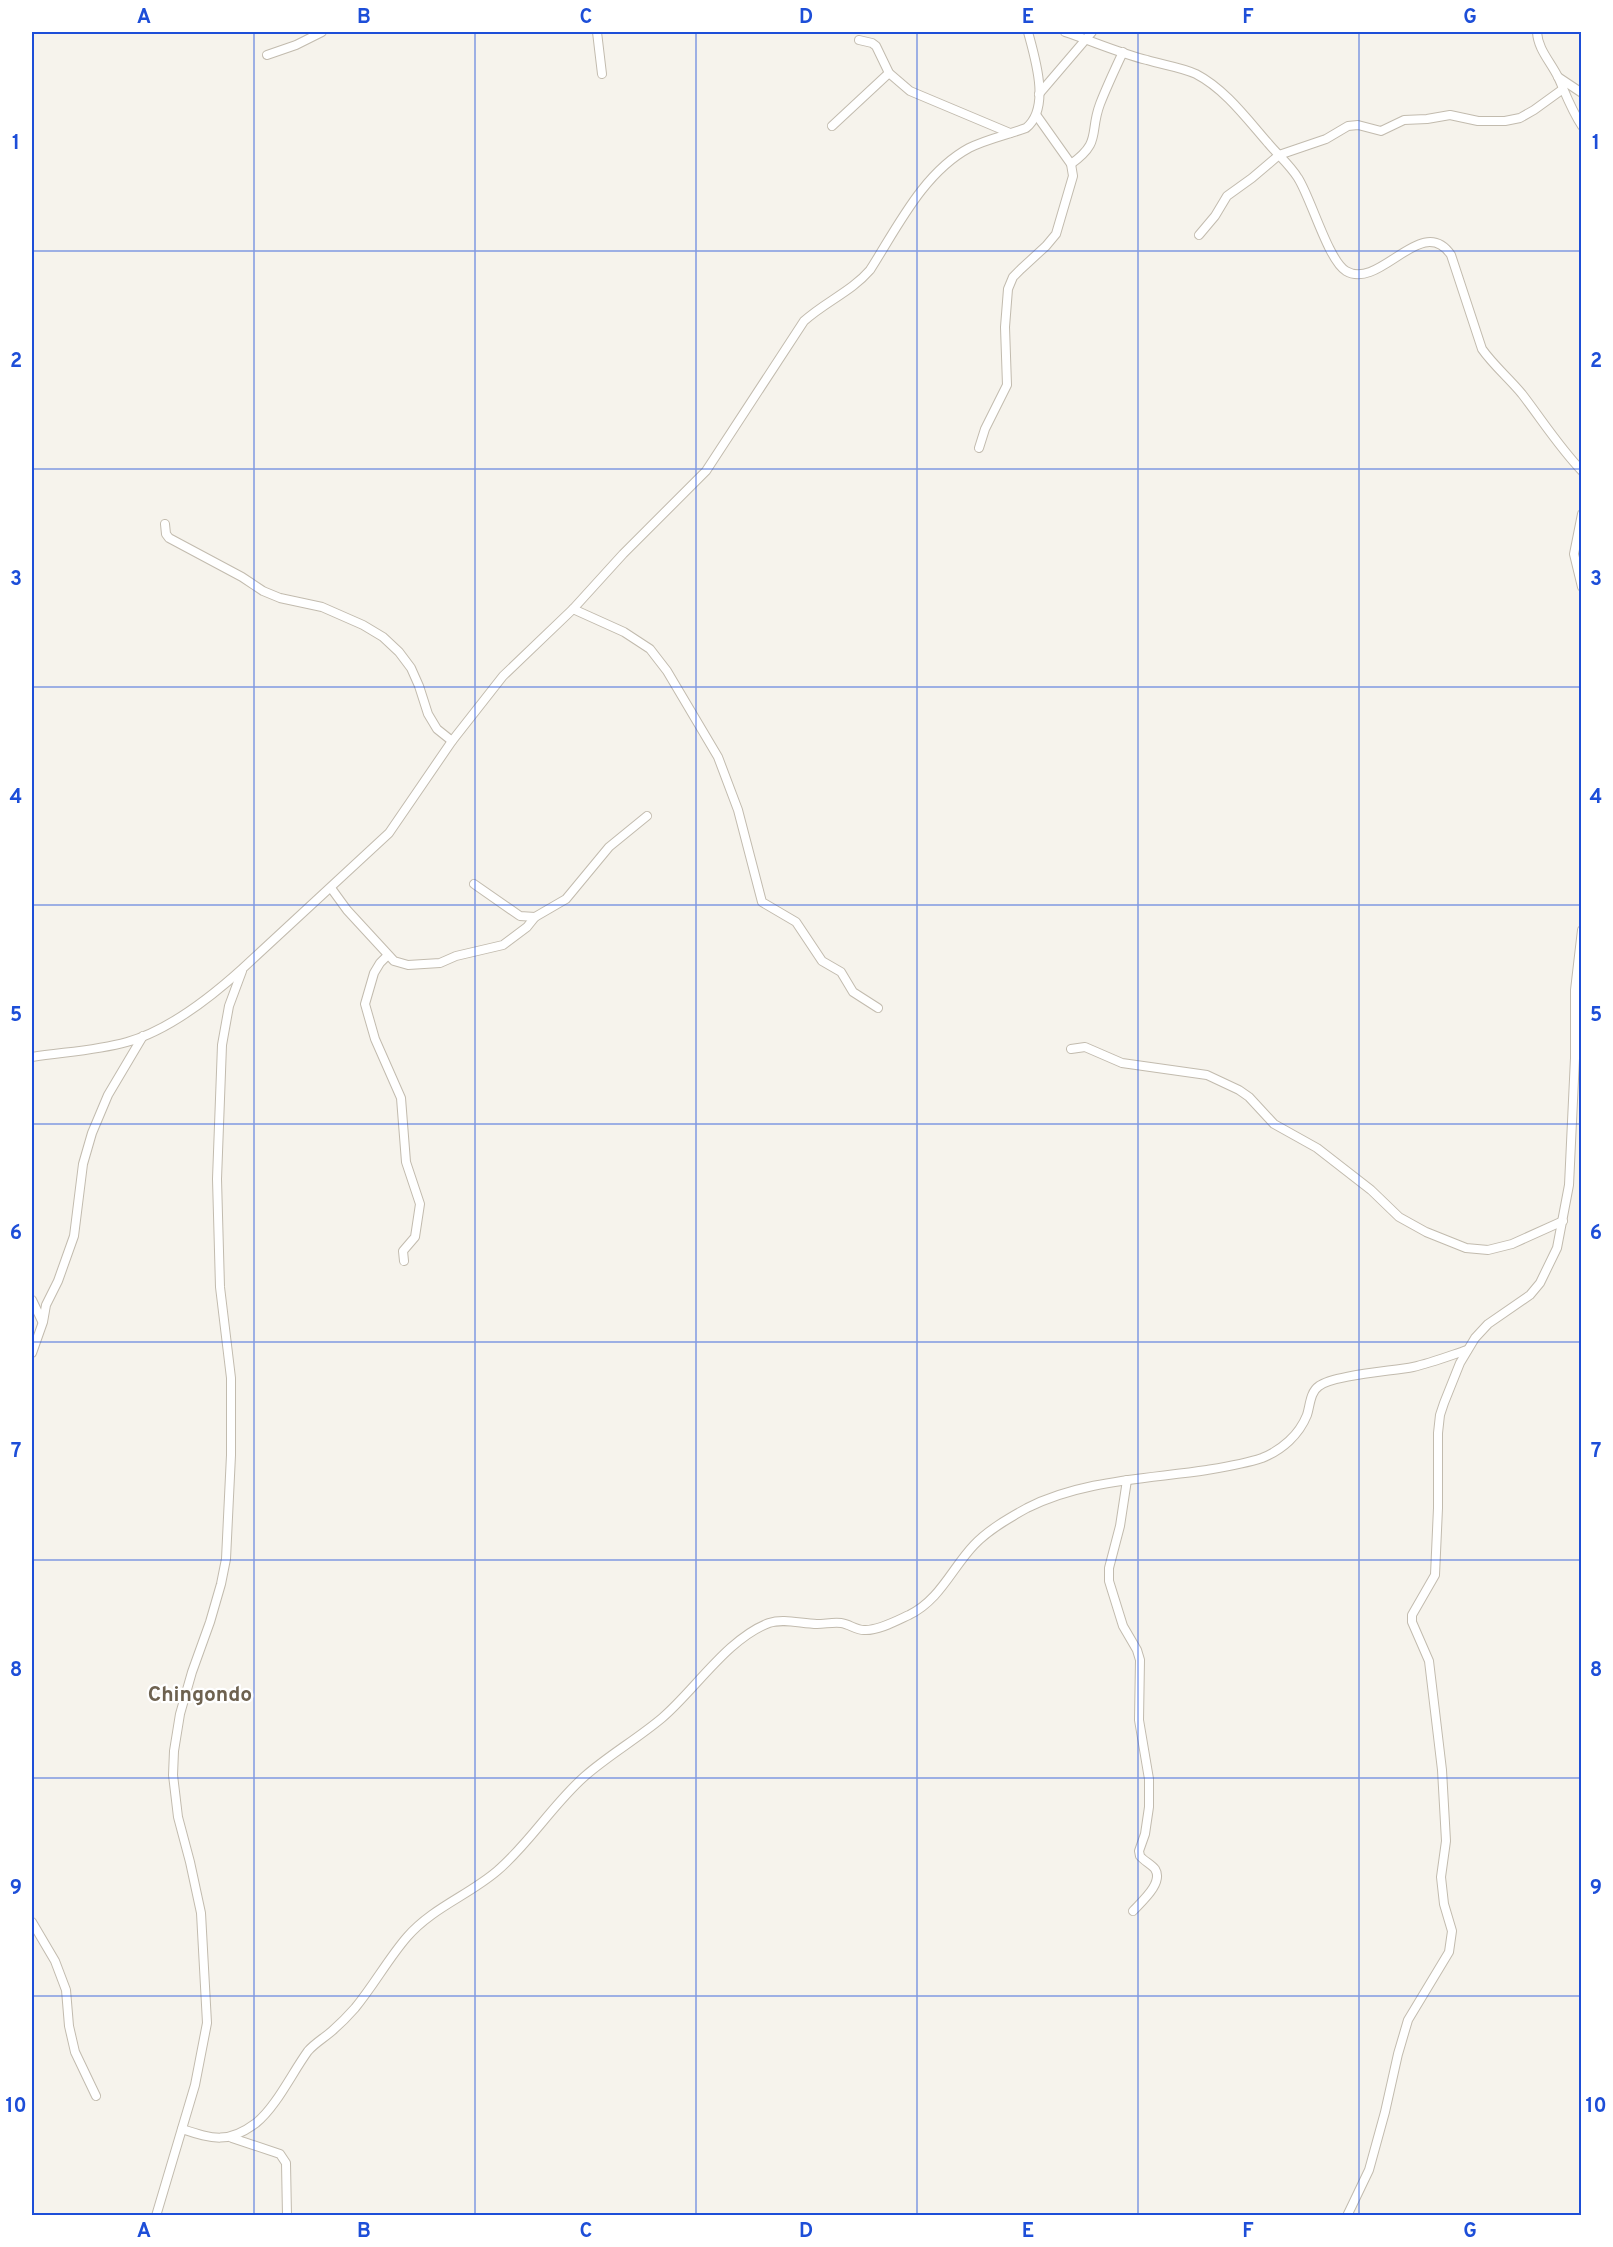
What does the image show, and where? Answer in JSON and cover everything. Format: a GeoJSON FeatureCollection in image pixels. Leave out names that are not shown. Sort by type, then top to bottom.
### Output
{"type":"FeatureCollection","features":[{"type":"Feature","properties":{"kind":"street"},"geometry":{"type":"LineString","coordinates":[[267,55],[296,45],[322,32]]}},
{"type":"Feature","properties":{"kind":"street"},"geometry":{"type":"LineString","coordinates":[[597,32],[602,74]]}},
{"type":"Feature","properties":{"kind":"street"},"geometry":{"type":"LineString","coordinates":[[32,1057],[128,1042],[189,1012],[220,989],[388,833],[452,741],[502,676],[573,609],[623,554],[706,471],[804,321],[860,281],[870,270],[926,186],[957,156],[970,147],[1026,128],[1037,116],[1039,94],[1028,32]]}},
{"type":"Feature","properties":{"kind":"street"},"geometry":{"type":"LineString","coordinates":[[1065,32],[1089,35],[1123,52],[1186,70],[1207,81],[1244,114],[1297,176],[1328,244],[1344,270],[1352,273],[1372,270],[1414,246],[1426,242],[1438,242],[1446,247],[1451,255],[1482,349],[1490,361],[1516,387],[1581,471]]}},
{"type":"Feature","properties":{"kind":"street"},"geometry":{"type":"LineString","coordinates":[[1537,32],[1542,51],[1558,76],[1581,126]]}},
{"type":"Feature","properties":{"kind":"street"},"geometry":{"type":"LineString","coordinates":[[1039,94],[1089,35]]}},
{"type":"Feature","properties":{"kind":"street"},"geometry":{"type":"LineString","coordinates":[[860,40],[876,46],[889,74],[910,91],[1010,133]]}},
{"type":"Feature","properties":{"kind":"street"},"geometry":{"type":"LineString","coordinates":[[1071,164],[1084,155],[1093,141],[1097,114],[1123,52]]}},
{"type":"Feature","properties":{"kind":"street"},"geometry":{"type":"LineString","coordinates":[[832,126],[889,74]]}},
{"type":"Feature","properties":{"kind":"street"},"geometry":{"type":"LineString","coordinates":[[1558,76],[1581,93]]}},
{"type":"Feature","properties":{"kind":"street"},"geometry":{"type":"LineString","coordinates":[[1199,235],[1215,216],[1227,196],[1279,155],[1326,139],[1352,125],[1381,131],[1404,120],[1427,119],[1450,114],[1478,121],[1505,121],[1520,118],[1563,89]]}},
{"type":"Feature","properties":{"kind":"street"},"geometry":{"type":"LineString","coordinates":[[979,448],[985,429],[1007,385],[1005,327],[1008,289],[1013,277],[1056,234],[1073,176],[1071,164],[1037,116]]}},
{"type":"Feature","properties":{"kind":"street"},"geometry":{"type":"LineString","coordinates":[[1581,514],[1574,554],[1581,587]]}},
{"type":"Feature","properties":{"kind":"street"},"geometry":{"type":"LineString","coordinates":[[165,524],[166,534],[170,538],[264,591],[280,598],[322,607],[363,625],[383,637],[399,652],[411,668],[428,714],[437,729],[452,741]]}},
{"type":"Feature","properties":{"kind":"street"},"geometry":{"type":"LineString","coordinates":[[573,609],[624,632],[650,649],[662,664],[718,758],[738,810],[762,902],[796,922],[822,961],[841,972],[853,992],[878,1008]]}},
{"type":"Feature","properties":{"kind":"street"},"geometry":{"type":"LineString","coordinates":[[331,888],[387,956],[394,961],[408,965],[440,963],[456,956],[503,945],[527,927],[535,917],[567,900],[609,847],[647,816]]}},
{"type":"Feature","properties":{"kind":"street"},"geometry":{"type":"LineString","coordinates":[[474,884],[520,916],[535,917]]}},
{"type":"Feature","properties":{"kind":"street"},"geometry":{"type":"LineString","coordinates":[[1347,2216],[1369,2170],[1386,2112],[1398,2054],[1408,2020],[1449,1952],[1452,1943],[1452,1931],[1444,1904],[1442,1877],[1446,1841],[1442,1770],[1429,1661],[1412,1622],[1412,1615],[1435,1575],[1440,1415],[1467,1350],[1488,1324],[1521,1303],[1540,1283],[1557,1248],[1568,1194],[1572,1141],[1575,990],[1581,930]]}},
{"type":"Feature","properties":{"kind":"street"},"geometry":{"type":"LineString","coordinates":[[387,956],[374,973],[365,1004],[375,1038],[401,1098],[406,1162],[420,1204],[415,1237],[403,1251],[404,1261]]}},
{"type":"Feature","properties":{"kind":"street"},"geometry":{"type":"LineString","coordinates":[[156,2216],[195,2085],[207,2023],[201,1913],[178,1816],[173,1775],[180,1714],[210,1622],[226,1559],[231,1455],[231,1378],[220,1287],[217,1179],[222,1045],[230,1006],[242,969]]}},
{"type":"Feature","properties":{"kind":"street"},"geometry":{"type":"LineString","coordinates":[[32,1353],[43,1322],[46,1305],[58,1281],[74,1236],[83,1164],[92,1133],[108,1095],[144,1035]]}},
{"type":"Feature","properties":{"kind":"street"},"geometry":{"type":"LineString","coordinates":[[1071,1049],[1085,1047],[1122,1063],[1207,1075],[1239,1090],[1250,1097],[1274,1124],[1317,1148],[1371,1190],[1399,1216],[1426,1232],[1466,1248],[1488,1250],[1512,1244],[1563,1221]]}},
{"type":"Feature","properties":{"kind":"street"},"geometry":{"type":"LineString","coordinates":[[32,1300],[43,1322]]}},
{"type":"Feature","properties":{"kind":"street"},"geometry":{"type":"LineString","coordinates":[[232,2138],[257,2122],[272,2107],[290,2076],[312,2046],[333,2031],[353,2010],[411,1933],[430,1915],[476,1888],[501,1868],[519,1850],[558,1802],[583,1778],[663,1718],[745,1638],[767,1624],[780,1621],[818,1624],[838,1622],[864,1630],[906,1616],[919,1610],[944,1586],[974,1545],[1008,1519],[1052,1497],[1078,1489],[1236,1465],[1265,1457],[1284,1446],[1299,1430],[1307,1415],[1313,1392],[1318,1386],[1344,1378],[1414,1366],[1467,1350]]}},
{"type":"Feature","properties":{"kind":"street"},"geometry":{"type":"LineString","coordinates":[[1127,1480],[1120,1526],[1109,1568],[1109,1581],[1123,1626],[1140,1660],[1139,1720],[1149,1779],[1149,1807],[1145,1834],[1139,1851],[1140,1856],[1155,1868],[1157,1875],[1151,1891],[1133,1911]]}},
{"type":"Feature","properties":{"kind":"street"},"geometry":{"type":"LineString","coordinates":[[32,1922],[55,1961],[66,1990],[69,2026],[75,2052],[96,2096]]}},
{"type":"Feature","properties":{"kind":"street"},"geometry":{"type":"LineString","coordinates":[[182,2129],[209,2138],[232,2138],[280,2154],[286,2163],[287,2216]]}},
{"type":"Feature","properties":{"kind":"district","name":"Chingondo"},"geometry":{"type":"Point","coordinates":[200,1694]}}]}
